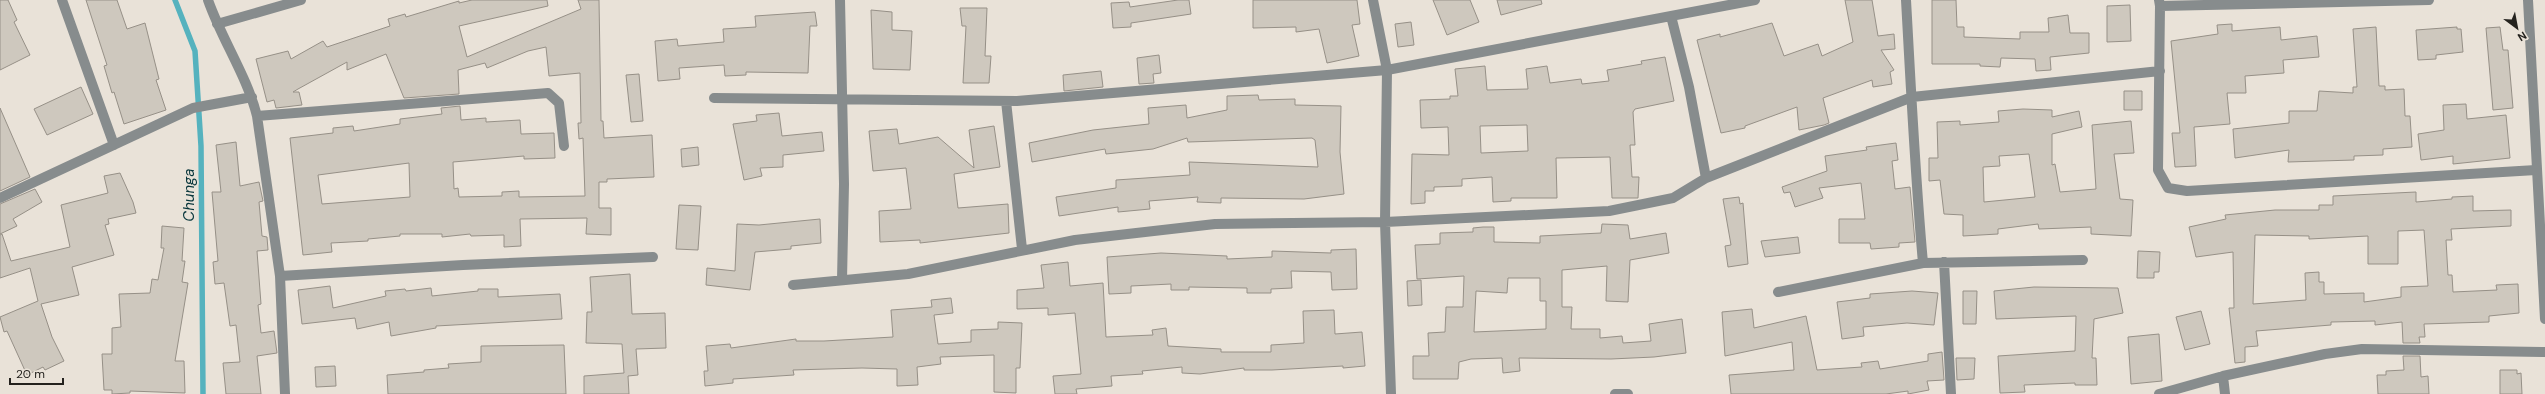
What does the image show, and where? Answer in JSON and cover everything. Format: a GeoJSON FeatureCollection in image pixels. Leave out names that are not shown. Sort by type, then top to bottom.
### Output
{"type":"FeatureCollection","features":[{"type":"Feature","properties":{"kind":"street"},"geometry":{"type":"LineString","coordinates":[[62,0],[114,145]]}},
{"type":"Feature","properties":{"kind":"street"},"geometry":{"type":"LineString","coordinates":[[208,0],[217,24],[252,97],[258,116],[280,276],[285,394]]}},
{"type":"Feature","properties":{"kind":"street"},"geometry":{"type":"LineString","coordinates":[[217,24],[302,0]]}},
{"type":"Feature","properties":{"kind":"street"},"geometry":{"type":"LineString","coordinates":[[840,0],[844,184],[842,280]]}},
{"type":"Feature","properties":{"kind":"street"},"geometry":{"type":"LineString","coordinates":[[1373,0],[1387,70],[1385,222],[1391,394]]}},
{"type":"Feature","properties":{"kind":"street"},"geometry":{"type":"LineString","coordinates":[[714,98],[1006,101],[1387,70],[1755,0]]}},
{"type":"Feature","properties":{"kind":"street"},"geometry":{"type":"LineString","coordinates":[[1906,0],[1912,97],[1912,134],[1922,262]]}},
{"type":"Feature","properties":{"kind":"street"},"geometry":{"type":"LineString","coordinates":[[2430,0],[2159,3],[2160,71],[2158,170],[2168,188],[2187,191],[2536,170]]}},
{"type":"Feature","properties":{"kind":"street"},"geometry":{"type":"LineString","coordinates":[[2528,0],[2545,319]]}},
{"type":"Feature","properties":{"kind":"street"},"geometry":{"type":"LineString","coordinates":[[1671,16],[1689,86],[1706,178]]}},
{"type":"Feature","properties":{"kind":"street"},"geometry":{"type":"LineString","coordinates":[[793,286],[908,274],[1022,249],[1075,240],[1215,224],[1385,222],[1609,211],[1673,198],[1706,178],[1912,97],[2160,71]]}},
{"type":"Feature","properties":{"kind":"street"},"geometry":{"type":"LineString","coordinates":[[258,116],[548,94],[559,103],[564,146]]}},
{"type":"Feature","properties":{"kind":"street"},"geometry":{"type":"LineString","coordinates":[[0,198],[193,108],[252,97]]}},
{"type":"Feature","properties":{"kind":"street"},"geometry":{"type":"LineString","coordinates":[[1006,101],[1022,249]]}},
{"type":"Feature","properties":{"kind":"street"},"geometry":{"type":"LineString","coordinates":[[280,276],[463,265],[653,257]]}},
{"type":"Feature","properties":{"kind":"street"},"geometry":{"type":"LineString","coordinates":[[1778,292],[1922,262],[2083,260]]}},
{"type":"Feature","properties":{"kind":"street"},"geometry":{"type":"LineString","coordinates":[[1944,262],[1951,394]]}},
{"type":"Feature","properties":{"kind":"street"},"geometry":{"type":"LineString","coordinates":[[2160,394],[2223,376],[2325,354],[2362,348],[2545,352]]}},
{"type":"Feature","properties":{"kind":"street"},"geometry":{"type":"LineString","coordinates":[[2223,376],[2225,394]]}},
{"type":"Feature","properties":{"kind":"street"},"geometry":{"type":"LineString","coordinates":[[1615,394],[1628,394]]}},
{"type":"Feature","properties":{"kind":"building"},"geometry":{"type":"Polygon","coordinates":[[[0,0],[8,0],[17,20],[14,22],[30,55],[0,70],[0,0]]]}},
{"type":"Feature","properties":{"kind":"building"},"geometry":{"type":"Polygon","coordinates":[[[86,0],[117,0],[127,29],[145,23],[159,79],[156,80],[166,110],[124,124],[114,92],[112,93],[104,66],[107,65],[86,0]]]}},
{"type":"Feature","properties":{"kind":"building"},"geometry":{"type":"Polygon","coordinates":[[[472,0],[547,0],[548,6],[459,26],[467,57],[581,9],[578,0],[599,0],[601,121],[603,121],[604,138],[652,135],[654,177],[607,179],[607,182],[599,182],[599,208],[611,208],[611,235],[586,234],[587,218],[520,219],[521,246],[504,247],[504,235],[471,236],[470,234],[442,237],[442,234],[400,234],[400,236],[368,239],[368,241],[331,243],[332,252],[303,255],[290,138],[333,133],[333,128],[353,126],[354,131],[400,124],[400,119],[442,114],[441,108],[460,106],[461,120],[486,118],[486,122],[520,120],[521,134],[554,133],[555,158],[524,159],[524,156],[453,162],[454,189],[458,188],[459,197],[502,196],[502,192],[519,191],[519,197],[585,196],[583,138],[579,139],[578,123],[581,123],[580,73],[549,76],[546,47],[528,51],[487,68],[485,63],[458,70],[459,94],[404,98],[386,54],[347,70],[347,62],[293,92],[299,92],[302,105],[276,108],[274,100],[267,102],[256,59],[288,51],[291,59],[323,41],[327,47],[390,26],[388,19],[405,14],[406,17],[459,1],[459,3],[472,0]],[[409,163],[318,175],[322,204],[410,197],[409,163]]]}},
{"type":"Feature","properties":{"kind":"building"},"geometry":{"type":"Polygon","coordinates":[[[1178,0],[1189,0],[1191,14],[1131,23],[1131,27],[1113,28],[1111,3],[1129,2],[1130,7],[1178,0]]]}},
{"type":"Feature","properties":{"kind":"building"},"geometry":{"type":"Polygon","coordinates":[[[1253,0],[1357,0],[1360,24],[1352,25],[1359,56],[1327,63],[1319,29],[1296,32],[1296,27],[1253,28],[1253,0]]]}},
{"type":"Feature","properties":{"kind":"building"},"geometry":{"type":"Polygon","coordinates":[[[1433,0],[1470,0],[1479,22],[1447,35],[1433,0]]]}},
{"type":"Feature","properties":{"kind":"building"},"geometry":{"type":"Polygon","coordinates":[[[1497,0],[1541,0],[1542,4],[1501,15],[1497,0]]]}},
{"type":"Feature","properties":{"kind":"building"},"geometry":{"type":"Polygon","coordinates":[[[1845,0],[1872,0],[1878,36],[1894,34],[1895,49],[1881,50],[1894,70],[1890,72],[1892,84],[1873,87],[1872,80],[1823,98],[1829,123],[1824,125],[1799,130],[1797,107],[1745,126],[1745,128],[1721,133],[1697,40],[1720,34],[1720,37],[1772,23],[1784,56],[1818,44],[1822,56],[1853,42],[1845,0]]]}},
{"type":"Feature","properties":{"kind":"building"},"geometry":{"type":"Polygon","coordinates":[[[1932,0],[1956,0],[1957,27],[1964,27],[1964,37],[2020,39],[2020,32],[2049,32],[2048,18],[2068,15],[2070,33],[2089,33],[2089,53],[2050,57],[2051,70],[2036,71],[2035,59],[2001,58],[2000,67],[1980,66],[1980,64],[1932,64],[1932,0]]]}},
{"type":"Feature","properties":{"kind":"building"},"geometry":{"type":"Polygon","coordinates":[[[2130,5],[2131,41],[2107,42],[2107,6],[2130,5]]]}},
{"type":"Feature","properties":{"kind":"building"},"geometry":{"type":"Polygon","coordinates":[[[960,8],[987,8],[985,56],[991,56],[989,83],[963,83],[966,26],[962,26],[960,8]]]}},
{"type":"Feature","properties":{"kind":"building"},"geometry":{"type":"Polygon","coordinates":[[[871,10],[892,12],[892,30],[912,31],[910,70],[873,69],[871,10]]]}},
{"type":"Feature","properties":{"kind":"building"},"geometry":{"type":"Polygon","coordinates":[[[815,12],[817,26],[810,26],[808,73],[746,72],[746,75],[725,76],[724,65],[679,68],[680,79],[658,81],[655,41],[677,39],[678,46],[724,42],[723,29],[756,27],[755,16],[815,12]]]}},
{"type":"Feature","properties":{"kind":"building"},"geometry":{"type":"Polygon","coordinates":[[[1411,22],[1414,45],[1398,47],[1395,24],[1411,22]]]}},
{"type":"Feature","properties":{"kind":"building"},"geometry":{"type":"Polygon","coordinates":[[[2232,24],[2232,31],[2280,27],[2281,40],[2317,36],[2319,57],[2283,60],[2284,73],[2245,76],[2246,93],[2227,93],[2230,124],[2194,127],[2196,166],[2175,167],[2172,133],[2180,133],[2171,41],[2218,34],[2217,25],[2232,24]]]}},
{"type":"Feature","properties":{"kind":"building"},"geometry":{"type":"Polygon","coordinates":[[[2376,27],[2379,86],[2385,86],[2385,90],[2404,89],[2405,116],[2410,116],[2412,147],[2383,149],[2383,155],[2354,156],[2354,160],[2288,162],[2289,150],[2235,158],[2233,129],[2289,123],[2289,111],[2317,111],[2319,91],[2353,93],[2353,87],[2357,87],[2353,29],[2376,27]]]}},
{"type":"Feature","properties":{"kind":"building"},"geometry":{"type":"Polygon","coordinates":[[[2457,27],[2457,29],[2461,29],[2463,52],[2436,55],[2436,59],[2418,60],[2416,30],[2457,27]]]}},
{"type":"Feature","properties":{"kind":"building"},"geometry":{"type":"Polygon","coordinates":[[[2500,27],[2503,50],[2508,50],[2513,108],[2493,110],[2486,28],[2500,27]]]}},
{"type":"Feature","properties":{"kind":"building"},"geometry":{"type":"Polygon","coordinates":[[[1159,55],[1161,73],[1153,74],[1154,83],[1139,84],[1137,58],[1159,55]]]}},
{"type":"Feature","properties":{"kind":"building"},"geometry":{"type":"Polygon","coordinates":[[[1665,57],[1674,101],[1635,109],[1633,112],[1635,145],[1630,145],[1632,177],[1639,177],[1638,198],[1612,198],[1610,157],[1556,158],[1557,198],[1511,198],[1511,201],[1493,202],[1492,177],[1462,179],[1462,186],[1434,187],[1434,191],[1425,191],[1425,203],[1411,204],[1412,154],[1449,155],[1448,127],[1421,128],[1420,100],[1450,99],[1450,96],[1458,96],[1455,69],[1485,66],[1487,90],[1528,89],[1526,69],[1547,66],[1550,83],[1581,79],[1582,84],[1609,81],[1607,70],[1642,64],[1641,61],[1665,57]],[[1527,125],[1480,126],[1481,153],[1528,151],[1527,125]]]}},
{"type":"Feature","properties":{"kind":"building"},"geometry":{"type":"Polygon","coordinates":[[[1101,71],[1103,87],[1064,91],[1063,75],[1101,71]]]}},
{"type":"Feature","properties":{"kind":"building"},"geometry":{"type":"Polygon","coordinates":[[[639,74],[643,121],[631,122],[626,75],[639,74]]]}},
{"type":"Feature","properties":{"kind":"building"},"geometry":{"type":"Polygon","coordinates":[[[81,87],[93,114],[47,135],[34,109],[81,87]]]}},
{"type":"Feature","properties":{"kind":"building"},"geometry":{"type":"Polygon","coordinates":[[[2124,91],[2142,91],[2142,110],[2124,110],[2124,91]]]}},
{"type":"Feature","properties":{"kind":"building"},"geometry":{"type":"Polygon","coordinates":[[[1258,95],[1259,100],[1295,99],[1295,105],[1341,106],[1340,152],[1344,194],[1304,199],[1221,198],[1221,203],[1197,202],[1198,197],[1149,201],[1150,209],[1118,212],[1118,207],[1059,216],[1056,197],[1116,188],[1116,180],[1190,175],[1189,162],[1318,167],[1315,140],[1312,138],[1188,142],[1187,138],[1153,149],[1106,154],[1105,149],[1032,162],[1029,143],[1093,130],[1149,124],[1148,108],[1186,105],[1187,118],[1227,110],[1227,96],[1258,95]]]}},
{"type":"Feature","properties":{"kind":"building"},"geometry":{"type":"Polygon","coordinates":[[[2466,104],[2467,119],[2506,115],[2510,158],[2453,164],[2453,156],[2421,160],[2418,134],[2444,130],[2443,105],[2466,104]]]}},
{"type":"Feature","properties":{"kind":"building"},"geometry":{"type":"Polygon","coordinates":[[[0,108],[30,177],[0,191],[0,108]]]}},
{"type":"Feature","properties":{"kind":"building"},"geometry":{"type":"Polygon","coordinates":[[[2023,109],[2052,110],[2052,117],[2079,111],[2082,127],[2052,134],[2052,165],[2055,164],[2060,192],[2096,189],[2092,125],[2131,121],[2134,153],[2114,154],[2120,199],[2133,200],[2131,236],[2091,234],[2091,227],[2039,229],[2038,224],[1998,229],[1998,234],[1963,236],[1963,215],[1944,214],[1940,180],[1929,181],[1929,158],[1938,158],[1937,122],[1960,121],[1960,125],[1999,122],[1998,111],[2023,109]],[[2029,154],[1999,156],[2000,166],[1983,167],[1984,202],[2035,197],[2029,154]]]}},
{"type":"Feature","properties":{"kind":"building"},"geometry":{"type":"Polygon","coordinates":[[[779,113],[782,136],[822,132],[824,151],[783,155],[783,167],[760,168],[762,176],[744,180],[733,124],[757,121],[756,115],[779,113]]]}},
{"type":"Feature","properties":{"kind":"building"},"geometry":{"type":"Polygon","coordinates":[[[994,126],[1000,167],[954,174],[958,208],[1008,204],[1009,233],[920,243],[920,240],[880,242],[879,211],[911,209],[906,168],[873,171],[869,131],[897,129],[899,144],[938,137],[974,168],[969,130],[994,126]]]}},
{"type":"Feature","properties":{"kind":"building"},"geometry":{"type":"Polygon","coordinates":[[[236,142],[240,186],[259,182],[263,201],[259,202],[262,236],[267,237],[268,250],[257,251],[261,304],[258,305],[261,333],[274,331],[277,353],[257,356],[261,394],[226,394],[223,363],[240,362],[236,325],[230,326],[224,283],[215,284],[213,262],[218,261],[212,192],[221,192],[216,145],[236,142]]]}},
{"type":"Feature","properties":{"kind":"building"},"geometry":{"type":"Polygon","coordinates":[[[1896,143],[1898,160],[1892,161],[1895,189],[1910,187],[1915,242],[1899,243],[1899,247],[1871,249],[1870,243],[1839,243],[1839,219],[1865,219],[1861,183],[1819,188],[1823,198],[1795,207],[1790,192],[1784,193],[1782,187],[1827,171],[1825,156],[1867,150],[1866,147],[1896,143]]]}},
{"type":"Feature","properties":{"kind":"building"},"geometry":{"type":"Polygon","coordinates":[[[698,147],[699,165],[682,167],[681,149],[698,147]]]}},
{"type":"Feature","properties":{"kind":"building"},"geometry":{"type":"Polygon","coordinates":[[[120,173],[133,202],[136,213],[108,219],[109,224],[105,225],[114,255],[72,267],[79,295],[41,304],[52,337],[64,361],[45,370],[43,367],[27,375],[7,331],[4,332],[0,317],[38,301],[30,268],[0,278],[0,235],[2,234],[11,261],[70,247],[61,205],[108,193],[104,176],[120,173]]]}},
{"type":"Feature","properties":{"kind":"building"},"geometry":{"type":"Polygon","coordinates":[[[35,189],[42,202],[13,219],[17,226],[0,234],[0,204],[35,189]]]}},
{"type":"Feature","properties":{"kind":"building"},"geometry":{"type":"Polygon","coordinates":[[[2416,192],[2416,202],[2452,199],[2452,197],[2473,196],[2473,211],[2511,210],[2511,226],[2451,229],[2452,240],[2446,240],[2448,275],[2452,275],[2453,292],[2497,290],[2496,285],[2518,284],[2519,313],[2489,316],[2489,322],[2424,324],[2425,337],[2419,337],[2420,343],[2403,343],[2402,322],[2375,325],[2375,321],[2331,322],[2331,325],[2256,331],[2258,346],[2245,347],[2245,362],[2235,363],[2229,308],[2234,308],[2233,252],[2196,257],[2189,227],[2226,219],[2225,215],[2275,210],[2319,210],[2319,205],[2333,205],[2333,196],[2416,192]],[[2424,230],[2398,231],[2398,264],[2368,264],[2368,236],[2309,239],[2309,236],[2255,235],[2253,304],[2306,300],[2305,273],[2319,272],[2319,282],[2324,282],[2324,294],[2364,293],[2364,302],[2401,297],[2401,287],[2428,286],[2424,230]]]}},
{"type":"Feature","properties":{"kind":"building"},"geometry":{"type":"Polygon","coordinates":[[[1739,197],[1740,204],[1743,203],[1748,264],[1728,267],[1725,246],[1731,245],[1723,199],[1739,197]]]}},
{"type":"Feature","properties":{"kind":"building"},"geometry":{"type":"Polygon","coordinates":[[[679,205],[701,206],[698,250],[676,249],[679,205]]]}},
{"type":"Feature","properties":{"kind":"building"},"geometry":{"type":"Polygon","coordinates":[[[820,219],[821,243],[791,246],[791,249],[755,252],[750,290],[706,285],[707,268],[735,271],[737,224],[759,225],[820,219]]]}},
{"type":"Feature","properties":{"kind":"building"},"geometry":{"type":"Polygon","coordinates":[[[1602,224],[1628,225],[1630,239],[1666,233],[1669,253],[1630,260],[1628,302],[1606,301],[1607,266],[1562,270],[1562,307],[1572,307],[1571,329],[1600,329],[1600,338],[1622,336],[1623,343],[1651,341],[1649,324],[1682,319],[1686,353],[1654,357],[1611,359],[1519,358],[1520,371],[1503,373],[1502,358],[1471,359],[1459,362],[1458,379],[1413,379],[1413,356],[1429,356],[1428,333],[1445,332],[1446,307],[1463,307],[1464,276],[1417,279],[1415,245],[1440,244],[1440,233],[1473,232],[1473,228],[1483,227],[1494,227],[1494,242],[1540,243],[1540,236],[1601,233],[1602,224]],[[1508,278],[1507,293],[1476,291],[1474,332],[1546,329],[1546,301],[1540,301],[1540,278],[1508,278]]]}},
{"type":"Feature","properties":{"kind":"building"},"geometry":{"type":"Polygon","coordinates":[[[162,226],[184,228],[182,261],[185,261],[182,282],[188,283],[175,361],[184,361],[185,393],[130,391],[130,393],[112,394],[112,390],[104,390],[102,354],[112,354],[112,328],[121,327],[119,294],[150,293],[152,279],[158,280],[164,248],[161,248],[162,226]]]}},
{"type":"Feature","properties":{"kind":"building"},"geometry":{"type":"Polygon","coordinates":[[[1798,237],[1800,253],[1765,257],[1761,241],[1798,237]]]}},
{"type":"Feature","properties":{"kind":"building"},"geometry":{"type":"Polygon","coordinates":[[[1356,249],[1357,289],[1332,290],[1331,272],[1291,271],[1292,288],[1271,289],[1271,293],[1247,293],[1247,288],[1189,287],[1189,290],[1171,290],[1171,284],[1131,286],[1131,293],[1109,294],[1107,257],[1161,253],[1227,256],[1227,259],[1272,257],[1272,251],[1331,253],[1331,250],[1356,249]]]}},
{"type":"Feature","properties":{"kind":"building"},"geometry":{"type":"Polygon","coordinates":[[[2138,251],[2160,252],[2159,272],[2154,272],[2154,278],[2137,278],[2138,251]]]}},
{"type":"Feature","properties":{"kind":"building"},"geometry":{"type":"Polygon","coordinates":[[[1068,262],[1070,286],[1103,283],[1106,337],[1153,335],[1152,330],[1166,328],[1168,346],[1221,349],[1221,352],[1271,352],[1271,345],[1304,343],[1303,311],[1334,310],[1335,334],[1362,332],[1365,366],[1272,370],[1244,370],[1244,368],[1200,374],[1182,373],[1182,367],[1142,371],[1143,374],[1111,376],[1112,386],[1076,389],[1077,394],[1055,394],[1053,376],[1081,374],[1075,313],[1048,315],[1048,308],[1017,309],[1017,290],[1044,288],[1041,265],[1068,262]]]}},
{"type":"Feature","properties":{"kind":"building"},"geometry":{"type":"Polygon","coordinates":[[[630,274],[632,314],[665,313],[666,348],[636,349],[638,375],[628,376],[629,394],[584,394],[584,376],[624,373],[622,344],[586,343],[587,312],[592,312],[590,277],[630,274]]]}},
{"type":"Feature","properties":{"kind":"building"},"geometry":{"type":"Polygon","coordinates":[[[1421,280],[1422,305],[1408,306],[1407,281],[1421,280]]]}},
{"type":"Feature","properties":{"kind":"building"},"geometry":{"type":"Polygon","coordinates":[[[330,286],[333,308],[386,296],[385,291],[405,289],[406,291],[431,288],[432,296],[478,291],[478,289],[498,289],[498,297],[560,294],[562,319],[436,326],[436,328],[391,336],[389,322],[357,329],[355,318],[302,324],[298,290],[330,286]]]}},
{"type":"Feature","properties":{"kind":"building"},"geometry":{"type":"Polygon","coordinates":[[[2034,287],[2118,288],[2123,313],[2094,319],[2092,358],[2096,358],[2097,385],[2075,385],[2075,383],[2024,385],[2025,392],[2000,393],[1998,356],[2075,351],[2076,316],[1996,319],[1994,291],[2034,287]]]}},
{"type":"Feature","properties":{"kind":"building"},"geometry":{"type":"Polygon","coordinates":[[[1912,291],[1938,293],[1934,325],[1907,323],[1863,327],[1864,336],[1842,339],[1837,302],[1870,298],[1870,294],[1912,291]]]}},
{"type":"Feature","properties":{"kind":"building"},"geometry":{"type":"Polygon","coordinates":[[[1963,291],[1977,291],[1976,324],[1963,324],[1963,291]]]}},
{"type":"Feature","properties":{"kind":"building"},"geometry":{"type":"Polygon","coordinates":[[[951,298],[953,313],[934,315],[938,344],[971,342],[971,330],[998,329],[998,322],[1022,323],[1020,368],[1016,368],[1016,393],[994,392],[994,355],[940,357],[941,364],[917,367],[918,385],[897,386],[897,369],[862,368],[793,370],[794,375],[733,379],[733,383],[705,386],[704,371],[708,371],[706,346],[730,344],[731,348],[796,339],[796,341],[824,341],[893,337],[891,310],[932,307],[931,300],[951,298]]]}},
{"type":"Feature","properties":{"kind":"building"},"geometry":{"type":"Polygon","coordinates":[[[1752,309],[1754,328],[1806,316],[1817,370],[1862,367],[1861,363],[1878,361],[1880,369],[1928,361],[1928,354],[1942,352],[1944,380],[1927,381],[1929,390],[1908,394],[1908,391],[1886,394],[1731,394],[1729,375],[1794,370],[1792,342],[1725,356],[1722,312],[1752,309]]]}},
{"type":"Feature","properties":{"kind":"building"},"geometry":{"type":"Polygon","coordinates":[[[2201,311],[2210,344],[2185,350],[2176,317],[2201,311]]]}},
{"type":"Feature","properties":{"kind":"building"},"geometry":{"type":"Polygon","coordinates":[[[2159,334],[2162,381],[2131,384],[2128,337],[2159,334]]]}},
{"type":"Feature","properties":{"kind":"building"},"geometry":{"type":"Polygon","coordinates":[[[564,345],[566,394],[388,394],[387,375],[449,368],[448,364],[481,362],[481,346],[564,345]]]}},
{"type":"Feature","properties":{"kind":"building"},"geometry":{"type":"Polygon","coordinates":[[[2403,356],[2420,356],[2421,377],[2428,376],[2429,394],[2378,394],[2377,375],[2386,375],[2386,371],[2404,370],[2403,356]]]}},
{"type":"Feature","properties":{"kind":"building"},"geometry":{"type":"Polygon","coordinates":[[[1956,358],[1975,358],[1974,379],[1957,380],[1956,358]]]}},
{"type":"Feature","properties":{"kind":"building"},"geometry":{"type":"Polygon","coordinates":[[[335,366],[336,386],[316,387],[315,367],[335,366]]]}},
{"type":"Feature","properties":{"kind":"building"},"geometry":{"type":"Polygon","coordinates":[[[2500,370],[2517,370],[2517,374],[2521,373],[2522,394],[2500,394],[2500,370]]]}},
{"type":"Feature","properties":{"kind":"waterway","name":"Chunga"},"geometry":{"type":"LineString","coordinates":[[175,0],[195,51],[201,146],[203,394]]}}]}
